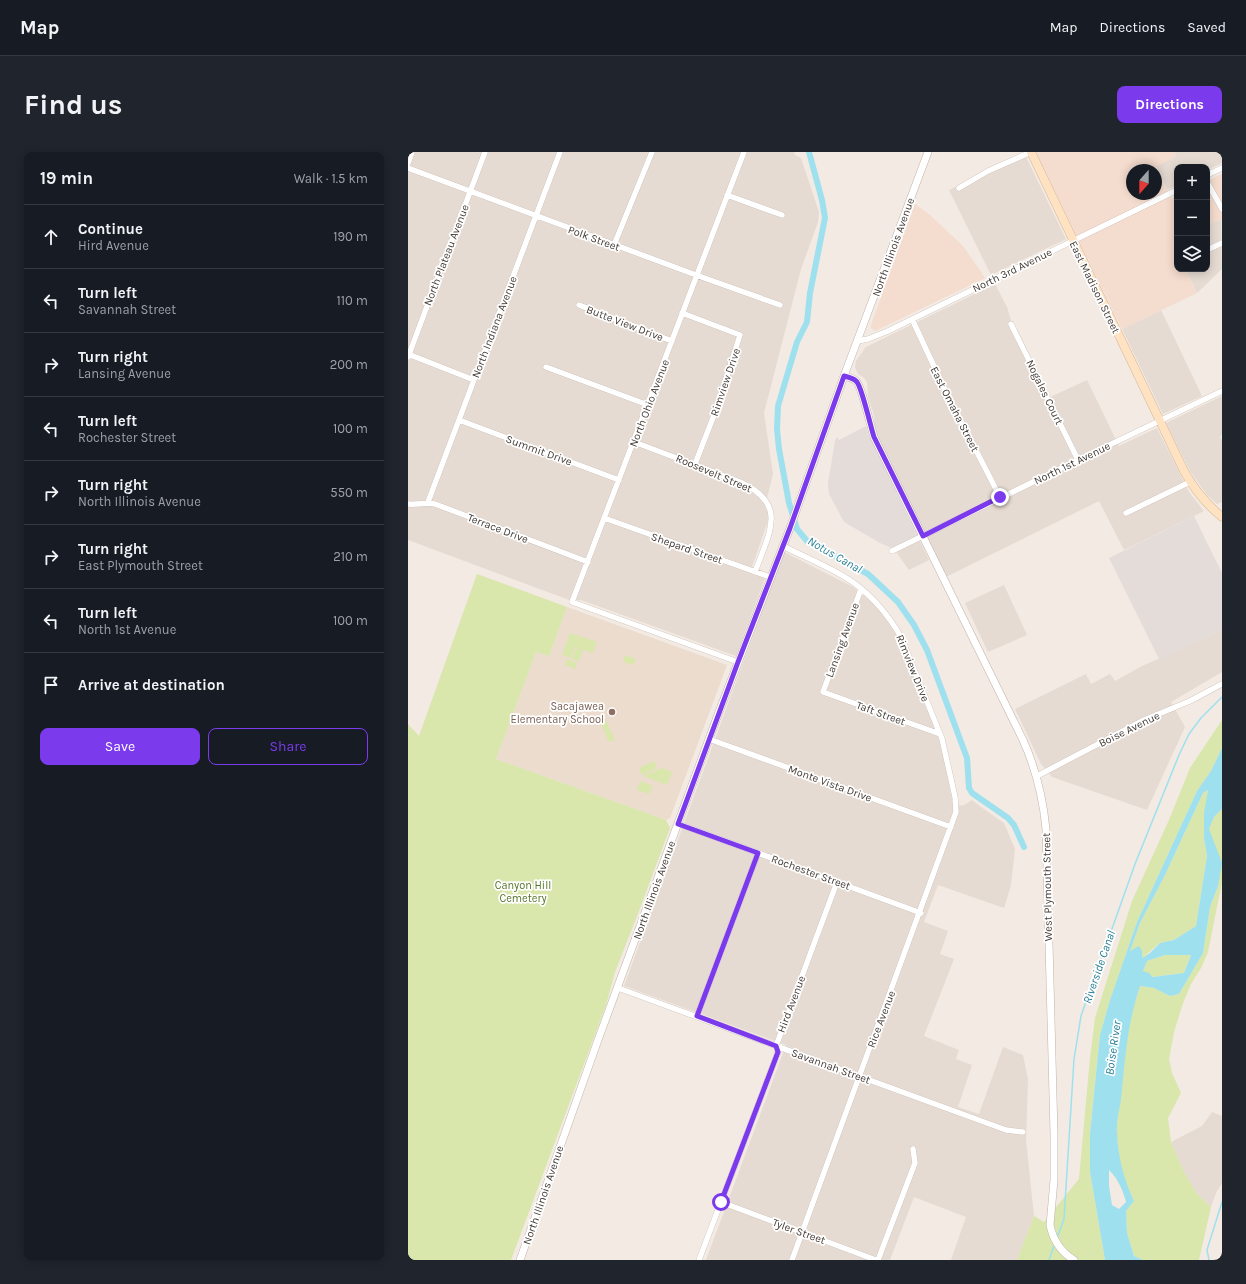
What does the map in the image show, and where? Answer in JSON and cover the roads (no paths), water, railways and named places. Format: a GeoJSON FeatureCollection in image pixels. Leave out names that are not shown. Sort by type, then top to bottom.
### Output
{"type":"FeatureCollection","features":[{"type":"Feature","properties":{"kind":"main road","name":"East Madison Street"},"geometry":{"type":"LineString","coordinates":[[1031,152],[1190,482],[1202,499],[1222,517]]}},
{"type":"Feature","properties":{"kind":"street"},"geometry":{"type":"LineString","coordinates":[[408,163],[412,152]]}},
{"type":"Feature","properties":{"kind":"street","name":"North Plateau Avenue"},"geometry":{"type":"LineString","coordinates":[[408,355],[485,152]]}},
{"type":"Feature","properties":{"kind":"street","name":"North Indiana Avenue"},"geometry":{"type":"LineString","coordinates":[[428,502],[560,152]]}},
{"type":"Feature","properties":{"kind":"street"},"geometry":{"type":"LineString","coordinates":[[614,245],[652,152]]}},
{"type":"Feature","properties":{"kind":"street","name":"North Ohio Avenue"},"geometry":{"type":"LineString","coordinates":[[738,662],[572,602],[744,152]]}},
{"type":"Feature","properties":{"kind":"street","name":"North Illinois Avenue"},"geometry":{"type":"LineString","coordinates":[[520,1260],[548,1179],[709,739],[790,528],[844,376],[928,152]]}},
{"type":"Feature","properties":{"kind":"street"},"geometry":{"type":"LineString","coordinates":[[958,188],[988,171],[1031,152]]}},
{"type":"Feature","properties":{"kind":"street","name":"Polk Street"},"geometry":{"type":"LineString","coordinates":[[408,168],[780,305]]}},
{"type":"Feature","properties":{"kind":"street"},"geometry":{"type":"LineString","coordinates":[[1210,174],[1222,168]]}},
{"type":"Feature","properties":{"kind":"street"},"geometry":{"type":"LineString","coordinates":[[1210,187],[1222,209]]}},
{"type":"Feature","properties":{"kind":"street","name":"North 3rd Avenue"},"geometry":{"type":"LineString","coordinates":[[912,319],[1174,191]]}},
{"type":"Feature","properties":{"kind":"street"},"geometry":{"type":"LineString","coordinates":[[727,195],[782,215]]}},
{"type":"Feature","properties":{"kind":"street"},"geometry":{"type":"LineString","coordinates":[[1210,249],[1222,243]]}},
{"type":"Feature","properties":{"kind":"street","name":"Butte View Drive"},"geometry":{"type":"LineString","coordinates":[[579,305],[672,341]]}},
{"type":"Feature","properties":{"kind":"street","name":"Rimview Drive"},"geometry":{"type":"LineString","coordinates":[[682,313],[740,335],[716,410],[695,464]]}},
{"type":"Feature","properties":{"kind":"street"},"geometry":{"type":"LineString","coordinates":[[858,341],[868,339],[912,319]]}},
{"type":"Feature","properties":{"kind":"street","name":"East Omaha Street"},"geometry":{"type":"LineString","coordinates":[[912,319],[945,390],[1000,497]]}},
{"type":"Feature","properties":{"kind":"street","name":"Nogales Court"},"geometry":{"type":"LineString","coordinates":[[1012,324],[1078,460]]}},
{"type":"Feature","properties":{"kind":"street"},"geometry":{"type":"LineString","coordinates":[[408,355],[474,380]]}},
{"type":"Feature","properties":{"kind":"street"},"geometry":{"type":"LineString","coordinates":[[546,367],[648,405]]}},
{"type":"Feature","properties":{"kind":"street","name":"West Plymouth Street"},"geometry":{"type":"LineString","coordinates":[[844,376],[856,381],[861,387],[868,420],[874,437],[1023,740],[1037,776],[1042,794],[1046,829],[1054,1134],[1054,1180],[1050,1225],[1056,1241],[1062,1251],[1071,1259]]}},
{"type":"Feature","properties":{"kind":"street","name":"North 1st Avenue"},"geometry":{"type":"LineString","coordinates":[[892,551],[1000,497],[1222,391]]}},
{"type":"Feature","properties":{"kind":"street","name":"Summit Drive"},"geometry":{"type":"LineString","coordinates":[[459,420],[619,480]]}},
{"type":"Feature","properties":{"kind":"street","name":"Roosevelt Street"},"geometry":{"type":"LineString","coordinates":[[634,442],[752,487],[766,499],[770,509],[771,527],[755,572]]}},
{"type":"Feature","properties":{"kind":"street"},"geometry":{"type":"LineString","coordinates":[[1126,513],[1190,482]]}},
{"type":"Feature","properties":{"kind":"street","name":"Terrace Drive"},"geometry":{"type":"LineString","coordinates":[[408,504],[415,505],[428,502],[435,504],[588,562]]}},
{"type":"Feature","properties":{"kind":"street","name":"Shepard Street"},"geometry":{"type":"LineString","coordinates":[[604,518],[770,577]]}},
{"type":"Feature","properties":{"kind":"street","name":"Rimview Drive"},"geometry":{"type":"LineString","coordinates":[[783,546],[836,572],[861,588],[893,622],[901,636],[940,734],[950,776]]}},
{"type":"Feature","properties":{"kind":"street","name":"Lansing Avenue"},"geometry":{"type":"LineString","coordinates":[[823,692],[861,588]]}},
{"type":"Feature","properties":{"kind":"street","name":"Boise Avenue"},"geometry":{"type":"LineString","coordinates":[[1037,776],[1144,720],[1190,701],[1222,684]]}},
{"type":"Feature","properties":{"kind":"street","name":"Taft Street"},"geometry":{"type":"LineString","coordinates":[[823,692],[940,734]]}},
{"type":"Feature","properties":{"kind":"street","name":"Monte Vista Drive"},"geometry":{"type":"LineString","coordinates":[[709,739],[952,827]]}},
{"type":"Feature","properties":{"kind":"street","name":"Rice Avenue"},"geometry":{"type":"LineString","coordinates":[[792,1260],[952,827],[956,812],[955,797],[950,776]]}},
{"type":"Feature","properties":{"kind":"street","name":"Rochester Street"},"geometry":{"type":"LineString","coordinates":[[678,824],[920,913]]}},
{"type":"Feature","properties":{"kind":"street"},"geometry":{"type":"LineString","coordinates":[[697,1016],[758,853]]}},
{"type":"Feature","properties":{"kind":"street","name":"Hird Avenue"},"geometry":{"type":"LineString","coordinates":[[700,1260],[778,1052],[776,1046],[837,882]]}},
{"type":"Feature","properties":{"kind":"street","name":"Savannah Street"},"geometry":{"type":"LineString","coordinates":[[618,988],[1006,1130],[1023,1132]]}},
{"type":"Feature","properties":{"kind":"street"},"geometry":{"type":"LineString","coordinates":[[877,1260],[915,1162],[913,1149]]}},
{"type":"Feature","properties":{"kind":"street","name":"Tyler Street"},"geometry":{"type":"LineString","coordinates":[[721,1202],[877,1260]]}},
{"type":"Feature","properties":{"kind":"water","name":"Boise River"},"geometry":{"type":"Polygon","coordinates":[[[1222,748],[1222,809],[1214,817],[1209,829],[1222,863],[1218,886],[1210,907],[1203,953],[1179,994],[1170,996],[1154,988],[1140,986],[1132,1015],[1127,1043],[1117,1129],[1122,1168],[1134,1201],[1126,1211],[1127,1233],[1134,1256],[1143,1260],[1105,1260],[1090,1172],[1090,1133],[1100,1035],[1110,1000],[1137,922],[1197,791],[1211,771],[1222,748]],[[1208,790],[1203,793],[1164,877],[1140,923],[1130,951],[1139,946],[1142,951],[1142,958],[1150,953],[1160,943],[1174,940],[1196,926],[1207,856],[1204,838],[1204,813],[1208,790]],[[1165,955],[1147,961],[1143,971],[1149,973],[1152,977],[1184,973],[1191,955],[1165,955]],[[1109,1170],[1109,1186],[1112,1205],[1119,1209],[1126,1202],[1120,1185],[1109,1170]]]}},
{"type":"Feature","properties":{"kind":"waterway","name":"Notus Canal"},"geometry":{"type":"LineString","coordinates":[[809,152],[822,200],[825,218],[810,293],[807,322],[797,342],[778,406],[777,429],[779,449],[789,503],[797,529],[807,541],[868,574],[898,602],[914,625],[927,650],[967,758],[969,788],[972,793],[1008,818],[1014,825],[1024,847]]}},
{"type":"Feature","properties":{"kind":"waterway","name":"Riverside Canal"},"geometry":{"type":"LineString","coordinates":[[1057,1238],[1064,1219],[1074,1059],[1081,1016],[1135,864],[1179,755],[1189,734],[1201,718],[1222,697]]}},
{"type":"Feature","properties":{"kind":"waterway"},"geometry":{"type":"LineString","coordinates":[[1209,1260],[1207,1250],[1222,1202]]}},
{"type":"Feature","properties":{"kind":"waterway","name":"Riverside Canal"},"geometry":{"type":"LineString","coordinates":[[1049,1260],[1055,1243]]}},
{"type":"Feature","properties":{"kind":"place","name":"Sacajawea Elementary School"},"geometry":{"type":"Point","coordinates":[612,712]}},
{"type":"Feature","properties":{"kind":"park label","name":"Canyon Hill Cemetery"},"geometry":{"type":"Point","coordinates":[523,891]}}]}
